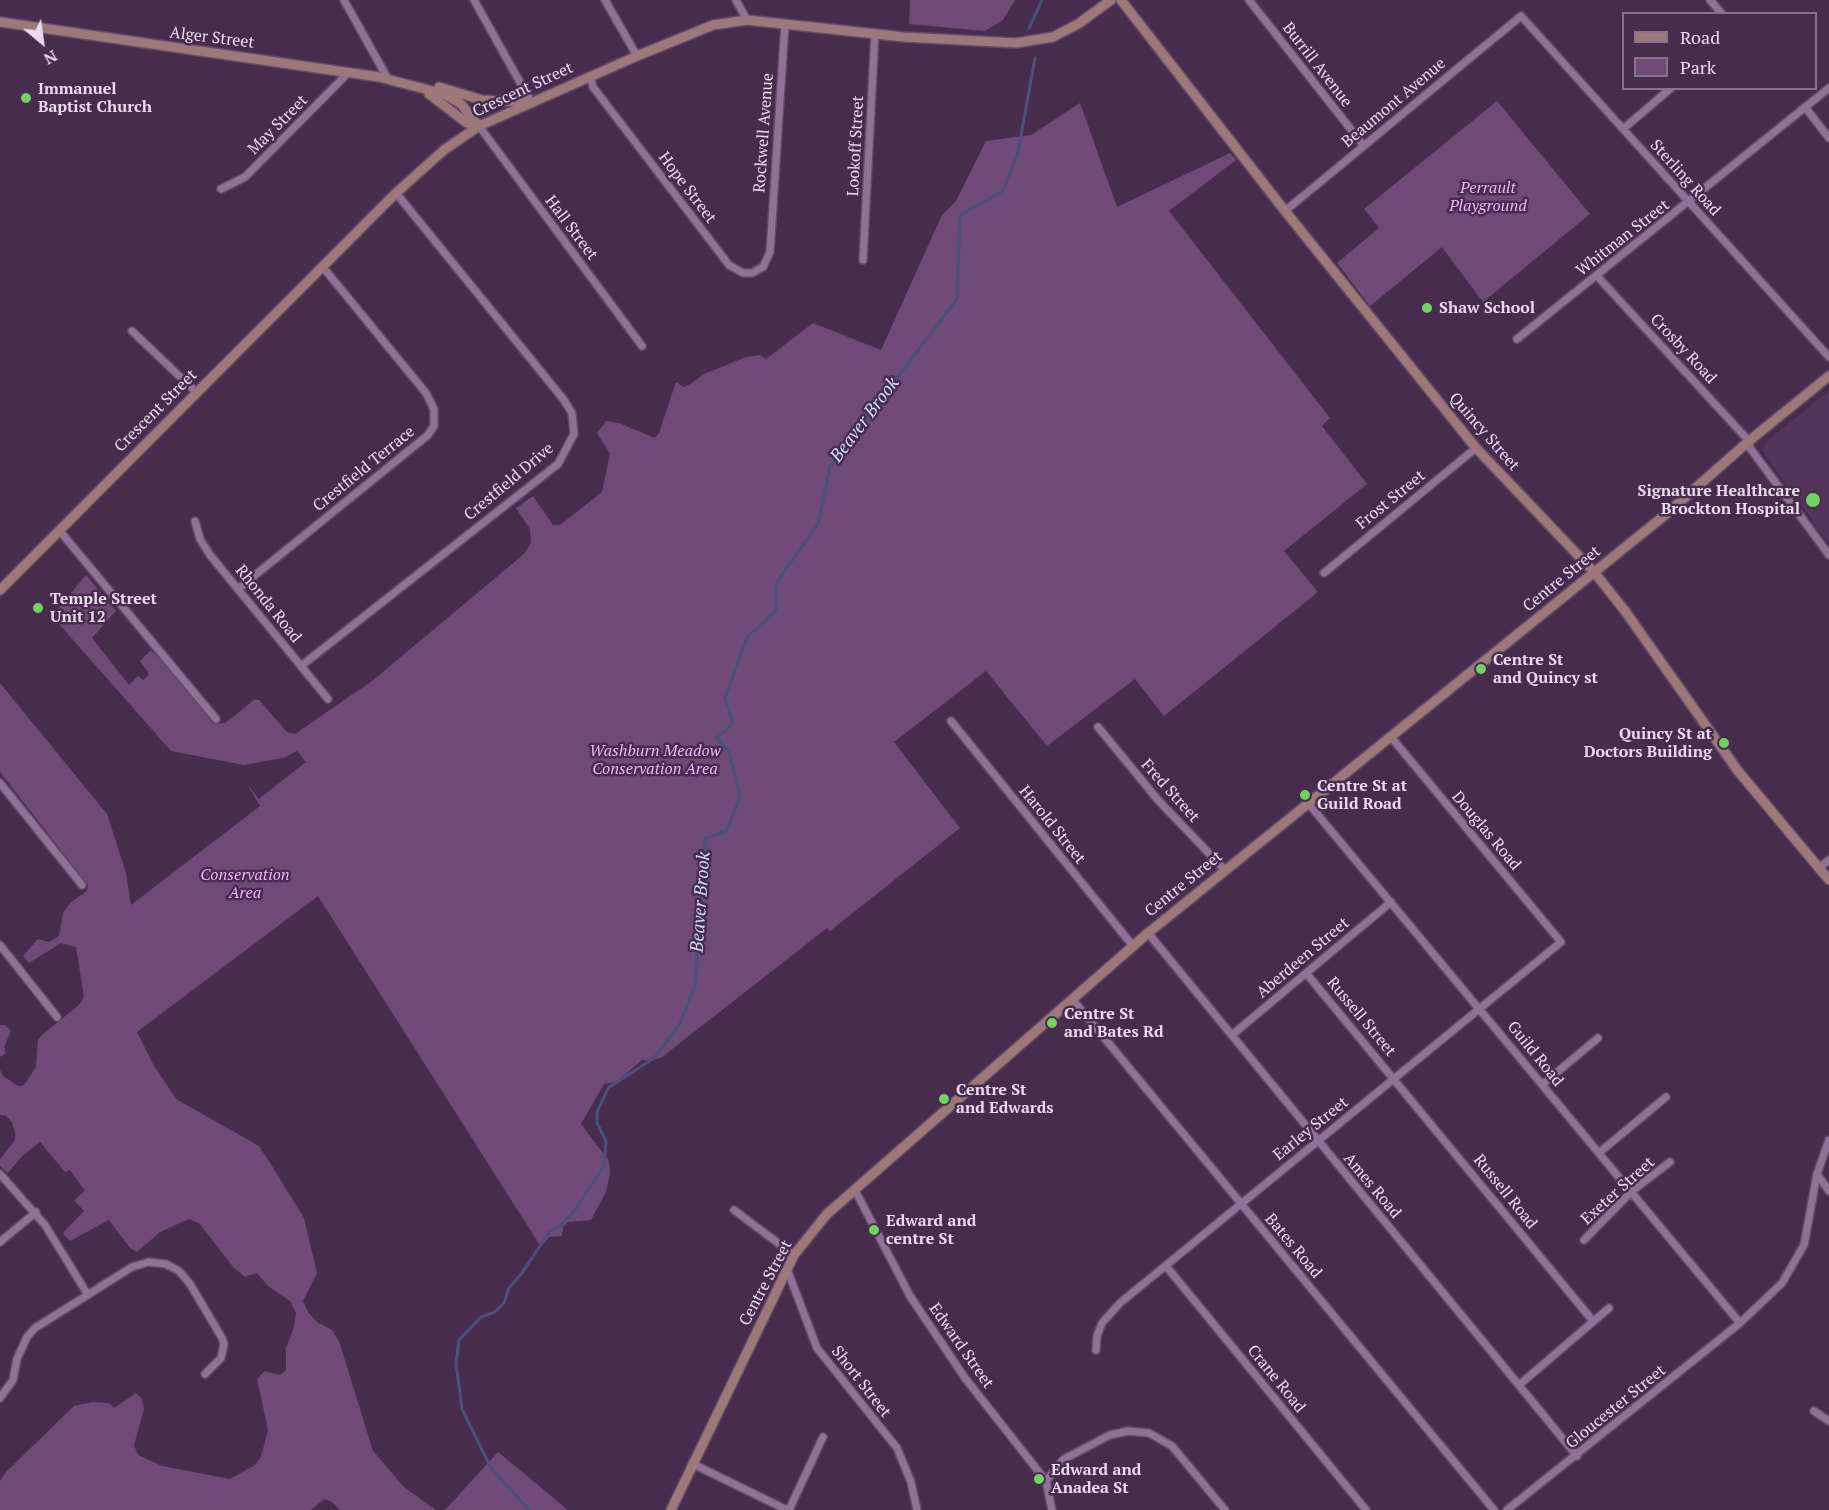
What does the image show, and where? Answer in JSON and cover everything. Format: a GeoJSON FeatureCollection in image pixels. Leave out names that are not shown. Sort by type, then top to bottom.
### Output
{"type":"FeatureCollection","features":[{"type":"Feature","properties":{"kind":"main road","name":"Crescent Street"},"geometry":{"type":"LineString","coordinates":[[0,590],[396,193],[437,156],[479,126],[590,76],[713,25],[747,20],[974,43],[1038,40],[1053,37],[1078,24],[1111,0]]}},
{"type":"Feature","properties":{"kind":"main road","name":"Quincy Street"},"geometry":{"type":"LineString","coordinates":[[1121,0],[1285,211],[1476,448],[1594,572],[1625,611],[1738,771],[1829,880]]}},
{"type":"Feature","properties":{"kind":"main road","name":"Alger Street"},"geometry":{"type":"LineString","coordinates":[[0,22],[349,72],[388,80],[444,94],[460,103],[479,126]]}},
{"type":"Feature","properties":{"kind":"main road"},"geometry":{"type":"LineString","coordinates":[[419,87],[436,86],[482,100],[531,102]]}},
{"type":"Feature","properties":{"kind":"main road","name":"Centre Street"},"geometry":{"type":"LineString","coordinates":[[671,1510],[794,1255],[827,1214],[1132,946],[1681,502],[1749,441],[1829,376]]}},
{"type":"Feature","properties":{"kind":"street"},"geometry":{"type":"LineString","coordinates":[[344,0],[388,80]]}},
{"type":"Feature","properties":{"kind":"street"},"geometry":{"type":"LineString","coordinates":[[474,0],[531,102]]}},
{"type":"Feature","properties":{"kind":"street"},"geometry":{"type":"LineString","coordinates":[[605,0],[637,56]]}},
{"type":"Feature","properties":{"kind":"street"},"geometry":{"type":"LineString","coordinates":[[736,0],[747,20]]}},
{"type":"Feature","properties":{"kind":"street","name":"Burrill Avenue"},"geometry":{"type":"LineString","coordinates":[[1249,0],[1364,146]]}},
{"type":"Feature","properties":{"kind":"street"},"geometry":{"type":"LineString","coordinates":[[1710,0],[1720,12]]}},
{"type":"Feature","properties":{"kind":"street","name":"Beaumont Avenue"},"geometry":{"type":"LineString","coordinates":[[1285,211],[1521,16]]}},
{"type":"Feature","properties":{"kind":"street","name":"Sterling Road"},"geometry":{"type":"LineString","coordinates":[[1521,16],[1829,357]]}},
{"type":"Feature","properties":{"kind":"street","name":"Rockwell Avenue"},"geometry":{"type":"LineString","coordinates":[[771,245],[784,24]]}},
{"type":"Feature","properties":{"kind":"street","name":"Lookoff Street"},"geometry":{"type":"LineString","coordinates":[[863,260],[875,33]]}},
{"type":"Feature","properties":{"kind":"street","name":"May Street"},"geometry":{"type":"LineString","coordinates":[[221,189],[245,177],[349,72]]}},
{"type":"Feature","properties":{"kind":"street","name":"Hope Street"},"geometry":{"type":"LineString","coordinates":[[590,76],[593,87],[729,265],[743,273],[753,273],[763,267],[771,245]]}},
{"type":"Feature","properties":{"kind":"street","name":"Whitman Street"},"geometry":{"type":"LineString","coordinates":[[1517,339],[1829,88]]}},
{"type":"Feature","properties":{"kind":"street"},"geometry":{"type":"LineString","coordinates":[[1623,129],[1669,90]]}},
{"type":"Feature","properties":{"kind":"street"},"geometry":{"type":"LineString","coordinates":[[1805,107],[1829,138]]}},
{"type":"Feature","properties":{"kind":"street","name":"Hall Street"},"geometry":{"type":"LineString","coordinates":[[479,126],[642,346]]}},
{"type":"Feature","properties":{"kind":"street","name":"Crestfield Drive"},"geometry":{"type":"LineString","coordinates":[[301,666],[558,464],[574,434],[572,413],[564,400],[396,193]]}},
{"type":"Feature","properties":{"kind":"street","name":"Crestfield Terrace"},"geometry":{"type":"LineString","coordinates":[[238,589],[428,435],[434,426],[435,409],[426,393],[322,266]]}},
{"type":"Feature","properties":{"kind":"street","name":"Crosby Road"},"geometry":{"type":"LineString","coordinates":[[1597,276],[1749,441],[1750,448],[1829,555]]}},
{"type":"Feature","properties":{"kind":"street"},"geometry":{"type":"LineString","coordinates":[[132,331],[196,393]]}},
{"type":"Feature","properties":{"kind":"street","name":"Frost Street"},"geometry":{"type":"LineString","coordinates":[[1324,573],[1476,448]]}},
{"type":"Feature","properties":{"kind":"street","name":"Rhonda Road"},"geometry":{"type":"LineString","coordinates":[[195,521],[204,547],[328,699]]}},
{"type":"Feature","properties":{"kind":"street"},"geometry":{"type":"LineString","coordinates":[[59,530],[216,719]]}},
{"type":"Feature","properties":{"kind":"street","name":"Harold Street"},"geometry":{"type":"LineString","coordinates":[[951,721],[1132,946]]}},
{"type":"Feature","properties":{"kind":"street","name":"Fred Street"},"geometry":{"type":"LineString","coordinates":[[1098,727],[1158,800],[1225,870]]}},
{"type":"Feature","properties":{"kind":"street","name":"Douglas Road"},"geometry":{"type":"LineString","coordinates":[[1390,737],[1562,942]]}},
{"type":"Feature","properties":{"kind":"street"},"geometry":{"type":"LineString","coordinates":[[0,783],[82,885]]}},
{"type":"Feature","properties":{"kind":"street","name":"Guild Road"},"geometry":{"type":"LineString","coordinates":[[1308,803],[1482,1009],[1740,1323]]}},
{"type":"Feature","properties":{"kind":"street"},"geometry":{"type":"LineString","coordinates":[[1819,868],[1829,860]]}},
{"type":"Feature","properties":{"kind":"street","name":"Aberdeen Street"},"geometry":{"type":"LineString","coordinates":[[1232,1035],[1391,902]]}},
{"type":"Feature","properties":{"kind":"street","name":"Ames Road"},"geometry":{"type":"LineString","coordinates":[[1148,933],[1577,1456]]}},
{"type":"Feature","properties":{"kind":"street","name":"Earley Street"},"geometry":{"type":"LineString","coordinates":[[1096,1350],[1096,1336],[1102,1323],[1120,1303],[1562,942]]}},
{"type":"Feature","properties":{"kind":"street"},"geometry":{"type":"LineString","coordinates":[[0,945],[57,1017]]}},
{"type":"Feature","properties":{"kind":"street","name":"Russell Street"},"geometry":{"type":"LineString","coordinates":[[1306,973],[1395,1079]]}},
{"type":"Feature","properties":{"kind":"street","name":"Bates Road"},"geometry":{"type":"LineString","coordinates":[[1072,1000],[1494,1510]]}},
{"type":"Feature","properties":{"kind":"street"},"geometry":{"type":"LineString","coordinates":[[1543,1084],[1598,1038]]}},
{"type":"Feature","properties":{"kind":"street","name":"Russell Road"},"geometry":{"type":"LineString","coordinates":[[1395,1079],[1593,1321]]}},
{"type":"Feature","properties":{"kind":"street"},"geometry":{"type":"LineString","coordinates":[[1600,1152],[1666,1097]]}},
{"type":"Feature","properties":{"kind":"street","name":"Gloucester Street"},"geometry":{"type":"LineString","coordinates":[[1507,1510],[1577,1456],[1774,1293],[1799,1258],[1807,1232],[1817,1174],[1829,1140]]}},
{"type":"Feature","properties":{"kind":"street","name":"Exeter Street"},"geometry":{"type":"LineString","coordinates":[[1584,1240],[1632,1191],[1670,1162]]}},
{"type":"Feature","properties":{"kind":"street"},"geometry":{"type":"LineString","coordinates":[[0,1174],[36,1212],[59,1245],[88,1295]]}},
{"type":"Feature","properties":{"kind":"street"},"geometry":{"type":"LineString","coordinates":[[1817,1174],[1829,1191]]}},
{"type":"Feature","properties":{"kind":"street","name":"Edward Street"},"geometry":{"type":"LineString","coordinates":[[855,1190],[910,1296],[964,1378],[1046,1481],[1052,1510]]}},
{"type":"Feature","properties":{"kind":"street"},"geometry":{"type":"LineString","coordinates":[[734,1210],[794,1255]]}},
{"type":"Feature","properties":{"kind":"street"},"geometry":{"type":"LineString","coordinates":[[0,1242],[36,1212]]}},
{"type":"Feature","properties":{"kind":"street"},"geometry":{"type":"LineString","coordinates":[[0,1398],[13,1380],[18,1359],[27,1338],[46,1320],[140,1264],[157,1262],[173,1267],[190,1284],[224,1344],[221,1358],[205,1374]]}},
{"type":"Feature","properties":{"kind":"street","name":"Crane Road"},"geometry":{"type":"LineString","coordinates":[[1166,1266],[1366,1510]]}},
{"type":"Feature","properties":{"kind":"street","name":"Short Street"},"geometry":{"type":"LineString","coordinates":[[787,1269],[817,1347],[897,1448],[911,1482],[916,1510]]}},
{"type":"Feature","properties":{"kind":"street"},"geometry":{"type":"LineString","coordinates":[[1519,1385],[1609,1308]]}},
{"type":"Feature","properties":{"kind":"street"},"geometry":{"type":"LineString","coordinates":[[1814,1411],[1829,1421]]}},
{"type":"Feature","properties":{"kind":"street"},"geometry":{"type":"LineString","coordinates":[[1046,1481],[1064,1460],[1110,1435],[1128,1431],[1149,1433],[1172,1446],[1225,1510]]}},
{"type":"Feature","properties":{"kind":"street"},"geometry":{"type":"LineString","coordinates":[[693,1464],[788,1510],[823,1437]]}},
{"type":"Feature","properties":{"kind":"shaded area","name":"Signature Healthcare Brockton Hospital"},"geometry":{"type":"Polygon","coordinates":[[[1829,391],[1829,544],[1762,450],[1767,441],[1829,391]]]}},
{"type":"Feature","properties":{"kind":"green space"},"geometry":{"type":"Polygon","coordinates":[[[910,0],[1015,0],[1003,20],[985,31],[909,24],[910,0]]]}},
{"type":"Feature","properties":{"kind":"green space","name":"Perrault Playground"},"geometry":{"type":"Polygon","coordinates":[[[1497,101],[1590,214],[1483,302],[1442,247],[1370,306],[1337,263],[1379,228],[1364,209],[1497,101]]]}},
{"type":"Feature","properties":{"kind":"green space","name":"Washburn Meadow Conservation Area"},"geometry":{"type":"Polygon","coordinates":[[[1080,103],[1117,207],[1230,153],[1236,160],[1169,211],[1330,418],[1322,426],[1367,484],[1284,551],[1318,592],[1164,716],[1135,679],[1047,746],[986,671],[894,742],[960,828],[830,931],[827,928],[662,1057],[651,1061],[642,1060],[616,1082],[604,1084],[581,1124],[609,1161],[610,1174],[606,1192],[591,1220],[568,1222],[563,1227],[562,1236],[549,1237],[541,1247],[318,896],[137,1032],[153,1064],[176,1099],[259,1146],[272,1166],[304,1218],[317,1273],[303,1301],[308,1312],[317,1322],[332,1330],[339,1341],[373,1451],[404,1487],[436,1510],[340,1510],[332,1502],[324,1499],[311,1510],[0,1510],[0,1481],[6,1472],[74,1406],[92,1402],[109,1403],[114,1408],[136,1393],[142,1399],[144,1409],[134,1445],[138,1455],[162,1466],[230,1479],[255,1465],[261,1457],[268,1430],[257,1379],[265,1371],[280,1375],[286,1370],[286,1348],[294,1327],[296,1313],[290,1301],[268,1286],[257,1273],[245,1277],[234,1268],[199,1223],[189,1219],[160,1232],[137,1252],[130,1248],[109,1220],[70,1241],[63,1233],[84,1211],[74,1200],[85,1191],[70,1170],[65,1172],[40,1142],[22,1156],[8,1173],[0,1166],[0,1159],[15,1140],[15,1133],[12,1122],[6,1116],[0,1115],[0,1070],[3,1076],[18,1086],[24,1085],[36,1067],[38,1040],[80,1004],[84,997],[76,947],[61,943],[29,963],[23,956],[38,939],[49,942],[59,936],[63,913],[70,903],[87,891],[88,885],[0,772],[0,683],[107,814],[126,873],[131,905],[260,806],[247,784],[259,799],[306,762],[297,751],[283,758],[244,765],[171,751],[52,616],[86,575],[116,611],[92,638],[129,685],[138,676],[143,680],[148,676],[148,672],[140,661],[151,650],[182,682],[213,724],[225,723],[254,700],[259,700],[287,732],[295,734],[372,681],[524,554],[531,543],[530,529],[516,508],[533,496],[553,525],[560,525],[602,492],[610,454],[597,433],[606,421],[619,423],[655,438],[659,433],[676,382],[683,387],[689,385],[704,374],[746,357],[760,355],[766,359],[813,323],[881,350],[942,215],[956,201],[986,141],[1031,135],[1080,103]]]}},
{"type":"Feature","properties":{"kind":"green space"},"geometry":{"type":"Polygon","coordinates":[[[0,1025],[5,1025],[11,1031],[4,1047],[6,1053],[0,1057],[0,1025]]]}},
{"type":"Feature","properties":{"kind":"green space"},"geometry":{"type":"Polygon","coordinates":[[[498,1452],[561,1504],[567,1510],[445,1510],[498,1452]]]}},
{"type":"Feature","properties":{"kind":"waterway","name":"Beaver Brook"},"geometry":{"type":"LineString","coordinates":[[1029,28],[1042,0]]}},
{"type":"Feature","properties":{"kind":"waterway","name":"Beaver Brook"},"geometry":{"type":"LineString","coordinates":[[529,1510],[491,1468],[462,1409],[456,1363],[459,1340],[481,1317],[495,1312],[504,1303],[509,1288],[522,1273],[549,1232],[561,1225],[575,1210],[604,1166],[606,1141],[597,1123],[597,1112],[608,1088],[654,1058],[679,1025],[695,987],[705,839],[727,830],[740,797],[729,752],[716,738],[733,724],[725,698],[747,637],[776,611],[776,583],[818,524],[830,466],[957,299],[960,215],[1003,191],[1018,152],[1035,58]]}},
{"type":"Feature","properties":{"kind":"place","name":"Immanuel Baptist Church"},"geometry":{"type":"Point","coordinates":[26,98]}},
{"type":"Feature","properties":{"kind":"place","name":"Shaw School"},"geometry":{"type":"Point","coordinates":[1427,308]}},
{"type":"Feature","properties":{"kind":"place","name":"Signature Healthcare Brockton Hospital"},"geometry":{"type":"Point","coordinates":[1813,500]}},
{"type":"Feature","properties":{"kind":"place","name":"Temple Street Unit 12"},"geometry":{"type":"Point","coordinates":[38,608]}},
{"type":"Feature","properties":{"kind":"place","name":"Centre St and Quincy st"},"geometry":{"type":"Point","coordinates":[1481,669]}},
{"type":"Feature","properties":{"kind":"place","name":"Quincy St at Doctors Building"},"geometry":{"type":"Point","coordinates":[1724,743]}},
{"type":"Feature","properties":{"kind":"place","name":"Centre St at Guild Road"},"geometry":{"type":"Point","coordinates":[1305,795]}},
{"type":"Feature","properties":{"kind":"place","name":"Centre St and Bates Rd"},"geometry":{"type":"Point","coordinates":[1052,1023]}},
{"type":"Feature","properties":{"kind":"place","name":"Centre St and Edwards"},"geometry":{"type":"Point","coordinates":[944,1099]}},
{"type":"Feature","properties":{"kind":"place","name":"Edward and centre St"},"geometry":{"type":"Point","coordinates":[874,1230]}},
{"type":"Feature","properties":{"kind":"place","name":"Edward and Anadea St"},"geometry":{"type":"Point","coordinates":[1039,1479]}},
{"type":"Feature","properties":{"kind":"park label","name":"Conservation Area"},"geometry":{"type":"Point","coordinates":[245,884]}}]}
